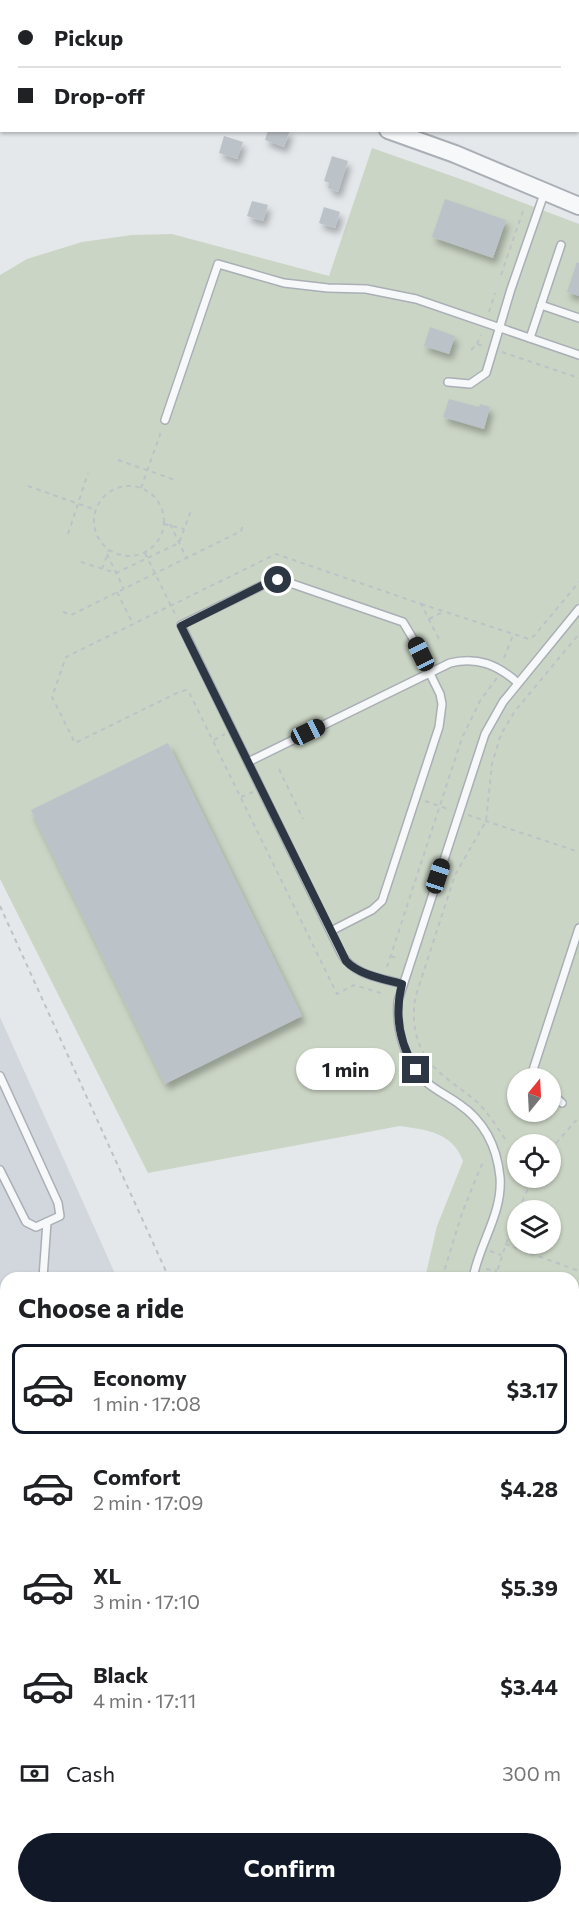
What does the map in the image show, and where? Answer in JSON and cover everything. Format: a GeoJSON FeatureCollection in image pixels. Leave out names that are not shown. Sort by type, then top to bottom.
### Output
{"type":"FeatureCollection","features":[{"type":"Feature","properties":{"kind":"street"},"geometry":{"type":"LineString","coordinates":[[394,132],[455,154],[579,206]]}},
{"type":"Feature","properties":{"kind":"lane"},"geometry":{"type":"LineString","coordinates":[[448,382],[470,384],[486,373],[545,191]]}},
{"type":"Feature","properties":{"kind":"lane"},"geometry":{"type":"LineString","coordinates":[[530,338],[561,244]]}},
{"type":"Feature","properties":{"kind":"lane"},"geometry":{"type":"LineString","coordinates":[[165,420],[218,264],[284,283],[366,289],[416,299],[579,355]]}},
{"type":"Feature","properties":{"kind":"lane"},"geometry":{"type":"LineString","coordinates":[[541,305],[579,318]]}},
{"type":"Feature","properties":{"kind":"lane"},"geometry":{"type":"LineString","coordinates":[[331,931],[372,910],[382,901],[439,727],[442,712],[440,694],[403,622],[284,580],[271,581],[181,626],[342,955],[351,967],[402,984]]}},
{"type":"Feature","properties":{"kind":"lane"},"geometry":{"type":"LineString","coordinates":[[474,1272],[498,1205],[500,1178],[495,1150],[478,1120],[425,1080],[408,1058],[397,1014],[402,984],[485,734],[499,707],[579,609]]}},
{"type":"Feature","properties":{"kind":"lane"},"geometry":{"type":"LineString","coordinates":[[248,762],[430,672],[458,661],[477,661],[493,665],[518,683]]}},
{"type":"Feature","properties":{"kind":"lane"},"geometry":{"type":"LineString","coordinates":[[533,1068],[579,928]]}},
{"type":"Feature","properties":{"kind":"lane"},"geometry":{"type":"LineString","coordinates":[[0,1076],[58,1203],[60,1216],[36,1227],[26,1222],[0,1170]]}},
{"type":"Feature","properties":{"kind":"lane"},"geometry":{"type":"LineString","coordinates":[[43,1272],[47,1222]]}},
{"type":"Feature","properties":{"kind":"path"},"geometry":{"type":"LineString","coordinates":[[501,276],[524,208]]}},
{"type":"Feature","properties":{"kind":"path"},"geometry":{"type":"LineString","coordinates":[[489,312],[495,293]]}},
{"type":"Feature","properties":{"kind":"path"},"geometry":{"type":"LineString","coordinates":[[471,350],[481,335]]}},
{"type":"Feature","properties":{"kind":"path"},"geometry":{"type":"LineString","coordinates":[[477,344],[483,346]]}},
{"type":"Feature","properties":{"kind":"path"},"geometry":{"type":"LineString","coordinates":[[502,352],[579,378]]}},
{"type":"Feature","properties":{"kind":"path"},"geometry":{"type":"LineString","coordinates":[[141,489],[165,420]]}},
{"type":"Feature","properties":{"kind":"path"},"geometry":{"type":"LineString","coordinates":[[118,460],[175,480]]}},
{"type":"Feature","properties":{"kind":"path"},"geometry":{"type":"LineString","coordinates":[[68,534],[88,473]]}},
{"type":"Feature","properties":{"kind":"path"},"geometry":{"type":"LineString","coordinates":[[28,486],[96,510]]}},
{"type":"Feature","properties":{"kind":"path"},"geometry":{"type":"LineString","coordinates":[[130,486],[141,489],[157,500],[164,513],[161,536],[157,543],[145,553],[122,556],[109,550],[102,543],[95,530],[96,510],[102,500],[114,490],[130,486]]}},
{"type":"Feature","properties":{"kind":"path"},"geometry":{"type":"LineString","coordinates":[[81,562],[116,573],[179,543],[192,508]]}},
{"type":"Feature","properties":{"kind":"path"},"geometry":{"type":"LineString","coordinates":[[164,524],[184,529]]}},
{"type":"Feature","properties":{"kind":"path"},"geometry":{"type":"LineString","coordinates":[[170,524],[187,559]]}},
{"type":"Feature","properties":{"kind":"path"},"geometry":{"type":"LineString","coordinates":[[63,612],[71,615],[187,559],[241,531],[243,525]]}},
{"type":"Feature","properties":{"kind":"path"},"geometry":{"type":"LineString","coordinates":[[102,569],[109,550]]}},
{"type":"Feature","properties":{"kind":"path"},"geometry":{"type":"LineString","coordinates":[[145,553],[181,626]]}},
{"type":"Feature","properties":{"kind":"path"},"geometry":{"type":"LineString","coordinates":[[107,554],[124,589]]}},
{"type":"Feature","properties":{"kind":"path"},"geometry":{"type":"LineString","coordinates":[[421,604],[527,639],[534,636],[579,582]]}},
{"type":"Feature","properties":{"kind":"path"},"geometry":{"type":"LineString","coordinates":[[117,592],[133,624]]}},
{"type":"Feature","properties":{"kind":"path"},"geometry":{"type":"LineString","coordinates":[[429,619],[445,611]]}},
{"type":"Feature","properties":{"kind":"path"},"geometry":{"type":"LineString","coordinates":[[505,1139],[483,1108],[435,1069],[424,1053],[414,1026],[413,1012],[455,875],[486,821],[489,782],[497,744],[515,711],[579,634]]}},
{"type":"Feature","properties":{"kind":"path"},"geometry":{"type":"LineString","coordinates":[[504,658],[513,635]]}},
{"type":"Feature","properties":{"kind":"path"},"geometry":{"type":"LineString","coordinates":[[387,967],[468,724],[497,678]]}},
{"type":"Feature","properties":{"kind":"path"},"geometry":{"type":"LineString","coordinates":[[75,743],[186,690],[337,994],[354,985],[381,993]]}},
{"type":"Feature","properties":{"kind":"path"},"geometry":{"type":"LineString","coordinates":[[488,690],[494,695]]}},
{"type":"Feature","properties":{"kind":"path"},"geometry":{"type":"LineString","coordinates":[[512,708],[515,711]]}},
{"type":"Feature","properties":{"kind":"path"},"geometry":{"type":"LineString","coordinates":[[279,769],[303,819]]}},
{"type":"Feature","properties":{"kind":"path"},"geometry":{"type":"LineString","coordinates":[[416,798],[579,852]]}},
{"type":"Feature","properties":{"kind":"path"},"geometry":{"type":"LineString","coordinates":[[0,906],[166,1272]]}},
{"type":"Feature","properties":{"kind":"path"},"geometry":{"type":"LineString","coordinates":[[391,956],[399,959]]}},
{"type":"Feature","properties":{"kind":"path"},"geometry":{"type":"LineString","coordinates":[[420,965],[425,967]]}},
{"type":"Feature","properties":{"kind":"path"},"geometry":{"type":"LineString","coordinates":[[561,1137],[579,1117]]}},
{"type":"Feature","properties":{"kind":"path"},"geometry":{"type":"LineString","coordinates":[[444,1272],[462,1213],[481,1166],[486,1160]]}},
{"type":"Feature","properties":{"kind":"path"},"geometry":{"type":"LineString","coordinates":[[483,1268],[497,1271],[527,1188]]}},
{"type":"Feature","properties":{"kind":"path"},"geometry":{"type":"LineString","coordinates":[[505,1244],[579,1271]]}},
{"type":"Feature","properties":{"kind":"path"},"geometry":{"type":"LineString","coordinates":[[488,1251],[501,1255]]}},
{"type":"Feature","properties":{"kind":"shaded area"},"geometry":{"type":"Polygon","coordinates":[[[0,1017],[114,1272],[0,1272],[0,1017]]]}},
{"type":"Feature","properties":{"kind":"green space"},"geometry":{"type":"Polygon","coordinates":[[[372,148],[579,224],[579,1272],[426,1272],[437,1226],[463,1161],[452,1144],[438,1134],[429,1131],[400,1126],[148,1173],[0,879],[0,275],[27,259],[82,242],[132,235],[172,234],[329,276],[372,148]]]}},
{"type":"Feature","properties":{"kind":"building"},"geometry":{"type":"Polygon","coordinates":[[[267,132],[289,132],[284,147],[265,140],[267,132]]]}},
{"type":"Feature","properties":{"kind":"building"},"geometry":{"type":"Polygon","coordinates":[[[224,136],[243,142],[237,159],[219,153],[224,136]]]}},
{"type":"Feature","properties":{"kind":"building"},"geometry":{"type":"Polygon","coordinates":[[[332,156],[348,161],[338,192],[328,188],[329,183],[324,181],[332,156]]]}},
{"type":"Feature","properties":{"kind":"building"},"geometry":{"type":"Polygon","coordinates":[[[445,199],[506,220],[493,258],[432,237],[445,199]]]}},
{"type":"Feature","properties":{"kind":"building"},"geometry":{"type":"Polygon","coordinates":[[[252,201],[268,205],[263,221],[247,216],[252,201]]]}},
{"type":"Feature","properties":{"kind":"building"},"geometry":{"type":"Polygon","coordinates":[[[324,207],[340,212],[335,228],[319,223],[324,207]]]}},
{"type":"Feature","properties":{"kind":"building"},"geometry":{"type":"Polygon","coordinates":[[[577,262],[579,263],[579,296],[567,292],[577,262]]]}},
{"type":"Feature","properties":{"kind":"building"},"geometry":{"type":"Polygon","coordinates":[[[430,327],[455,336],[449,354],[424,346],[430,327]]]}},
{"type":"Feature","properties":{"kind":"building"},"geometry":{"type":"Polygon","coordinates":[[[449,399],[479,407],[480,404],[490,407],[484,429],[443,417],[449,399]]]}},
{"type":"Feature","properties":{"kind":"building"},"geometry":{"type":"Polygon","coordinates":[[[168,743],[302,1016],[165,1084],[31,810],[168,743]]]}},
{"type":"Feature","properties":{"kind":"route"},"geometry":{"type":"LineString","coordinates":[[278,580],[271,581],[181,626],[342,955],[351,967],[359,971],[402,984],[397,1014],[399,1029],[408,1058],[416,1070]]}}]}
